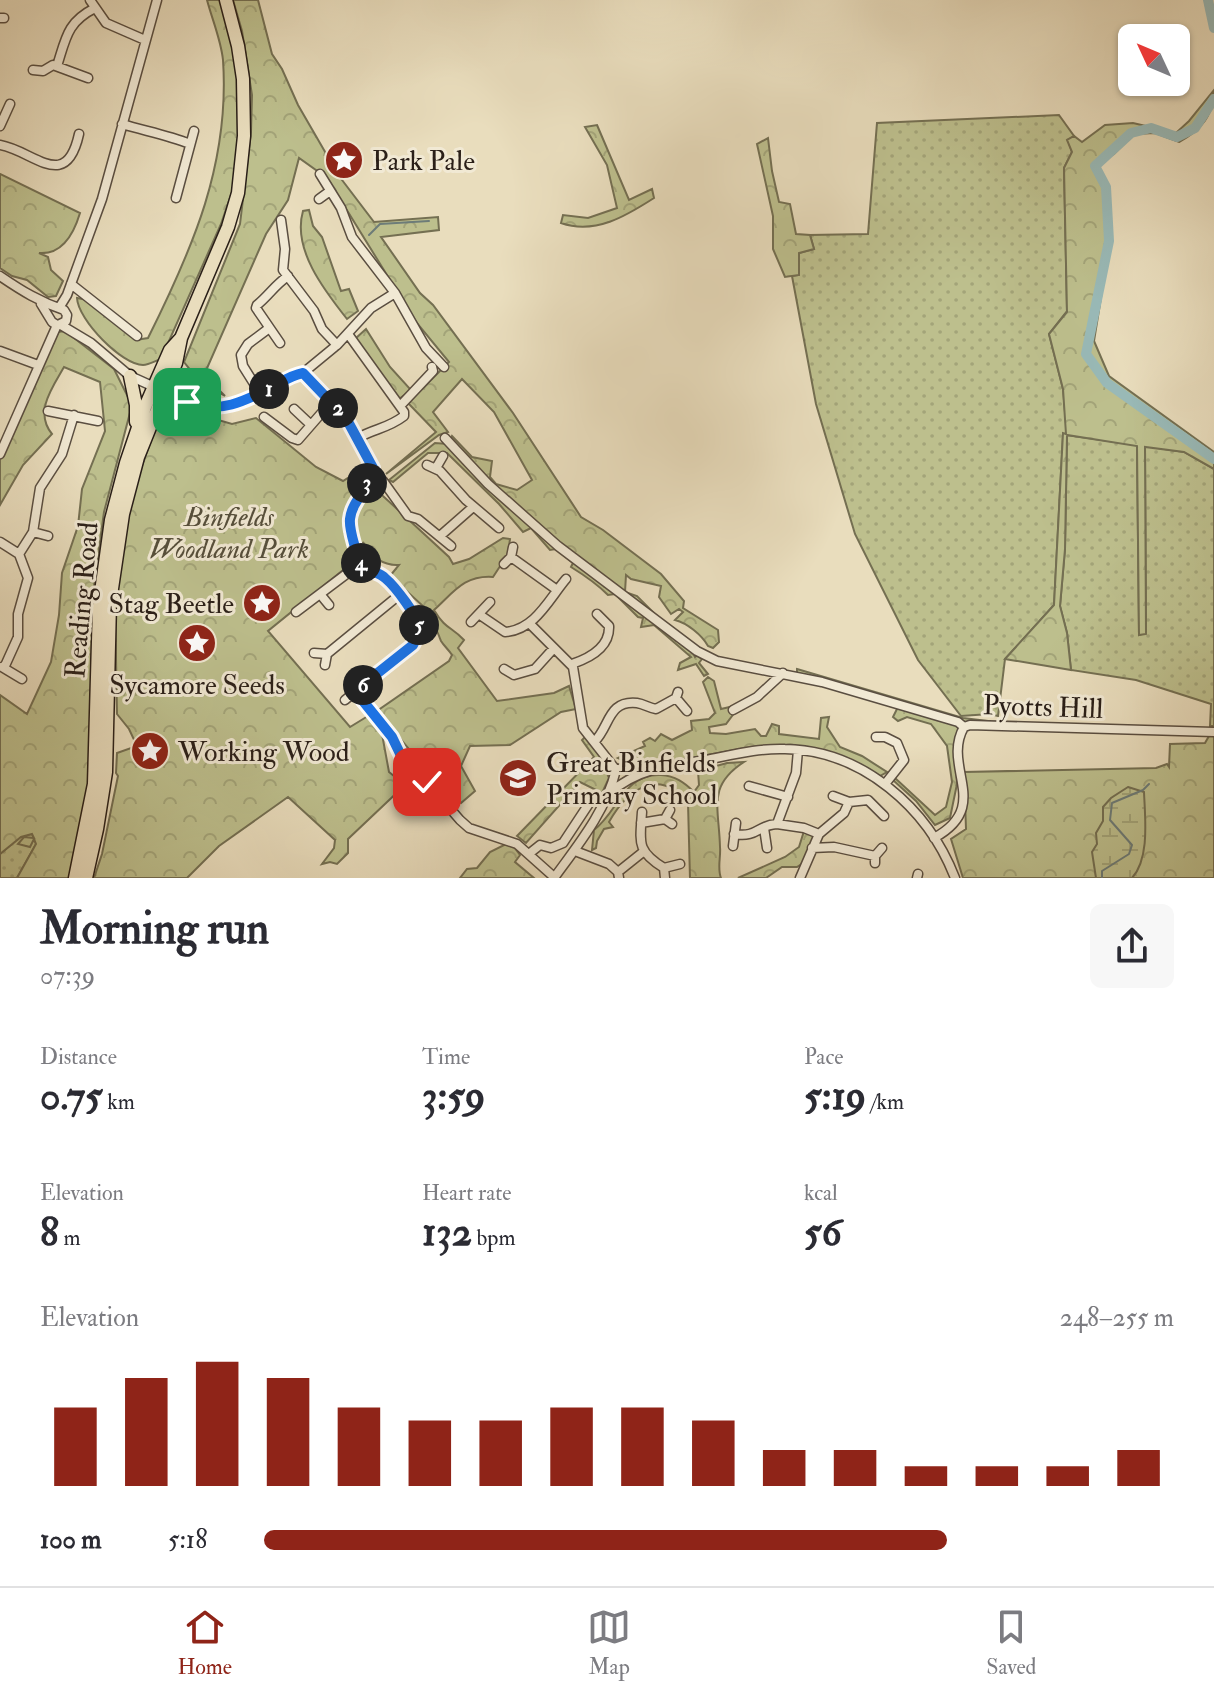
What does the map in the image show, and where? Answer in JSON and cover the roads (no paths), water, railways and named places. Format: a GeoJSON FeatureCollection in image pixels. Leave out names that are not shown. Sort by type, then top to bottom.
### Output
{"type":"FeatureCollection","features":[{"type":"Feature","properties":{"kind":"highway","name":"Reading Road"},"geometry":{"type":"LineString","coordinates":[[86,878],[106,772],[110,602],[116,549],[132,476],[154,418],[170,350],[181,338],[228,227],[241,174],[243,79],[226,0]]}},
{"type":"Feature","properties":{"kind":"highway"},"geometry":{"type":"LineString","coordinates":[[130,376],[137,410],[132,445]]}},
{"type":"Feature","properties":{"kind":"highway","name":"Reading Road"},"geometry":{"type":"LineString","coordinates":[[75,878],[94,784],[98,622],[104,558],[116,498],[132,445],[160,390]]}},
{"type":"Feature","properties":{"kind":"street"},"geometry":{"type":"LineString","coordinates":[[0,454],[67,295],[102,199],[157,0]]}},
{"type":"Feature","properties":{"kind":"street"},"geometry":{"type":"LineString","coordinates":[[57,66],[71,25],[92,4],[101,19],[115,29],[145,40]]}},
{"type":"Feature","properties":{"kind":"street"},"geometry":{"type":"LineString","coordinates":[[33,70],[43,71],[53,65],[90,78]]}},
{"type":"Feature","properties":{"kind":"street"},"geometry":{"type":"LineString","coordinates":[[0,126],[6,107]]}},
{"type":"Feature","properties":{"kind":"street"},"geometry":{"type":"LineString","coordinates":[[122,124],[150,133],[167,134],[190,144]]}},
{"type":"Feature","properties":{"kind":"street"},"geometry":{"type":"LineString","coordinates":[[0,145],[45,164],[61,165],[68,161],[82,132],[67,129]]}},
{"type":"Feature","properties":{"kind":"street"},"geometry":{"type":"LineString","coordinates":[[190,193],[178,194],[194,131]]}},
{"type":"Feature","properties":{"kind":"street"},"geometry":{"type":"LineString","coordinates":[[61,165],[68,174]]}},
{"type":"Feature","properties":{"kind":"street"},"geometry":{"type":"LineString","coordinates":[[320,174],[341,208],[352,237],[395,293],[436,366],[401,405]]}},
{"type":"Feature","properties":{"kind":"street"},"geometry":{"type":"LineString","coordinates":[[319,199],[330,191]]}},
{"type":"Feature","properties":{"kind":"street"},"geometry":{"type":"LineString","coordinates":[[281,220],[285,249],[282,265],[314,311],[322,329],[337,345]]}},
{"type":"Feature","properties":{"kind":"street"},"geometry":{"type":"LineString","coordinates":[[285,249],[296,251]]}},
{"type":"Feature","properties":{"kind":"street"},"geometry":{"type":"LineString","coordinates":[[0,276],[58,316],[130,376],[202,408],[222,407],[303,373],[337,345],[371,308],[395,293]]}},
{"type":"Feature","properties":{"kind":"street"},"geometry":{"type":"LineString","coordinates":[[280,343],[257,313],[257,305],[268,296],[275,284],[288,276]]}},
{"type":"Feature","properties":{"kind":"street"},"geometry":{"type":"LineString","coordinates":[[71,284],[133,333],[124,340]]}},
{"type":"Feature","properties":{"kind":"street"},"geometry":{"type":"LineString","coordinates":[[260,393],[243,366],[241,355],[248,344],[268,329]]}},
{"type":"Feature","properties":{"kind":"street"},"geometry":{"type":"LineString","coordinates":[[348,334],[401,405],[404,416],[387,428],[374,429],[358,438]]}},
{"type":"Feature","properties":{"kind":"street"},"geometry":{"type":"LineString","coordinates":[[0,351],[38,365]]}},
{"type":"Feature","properties":{"kind":"street"},"geometry":{"type":"LineString","coordinates":[[303,373],[346,418],[373,468],[373,476],[354,504],[350,517],[361,563],[388,580],[419,623],[419,636],[413,645],[345,700]]}},
{"type":"Feature","properties":{"kind":"street"},"geometry":{"type":"LineString","coordinates":[[264,417],[298,440],[332,401]]}},
{"type":"Feature","properties":{"kind":"street"},"geometry":{"type":"LineString","coordinates":[[154,418],[187,402]]}},
{"type":"Feature","properties":{"kind":"street"},"geometry":{"type":"LineString","coordinates":[[294,409],[311,425]]}},
{"type":"Feature","properties":{"kind":"street"},"geometry":{"type":"LineString","coordinates":[[48,411],[94,417]]}},
{"type":"Feature","properties":{"kind":"street"},"geometry":{"type":"LineString","coordinates":[[19,554],[33,532],[40,488],[62,454],[74,415]]}},
{"type":"Feature","properties":{"kind":"street","name":"Pyotts Hill"},"geometry":{"type":"LineString","coordinates":[[445,438],[488,484],[558,546],[708,658],[822,682],[958,722],[964,727],[1214,732]]}},
{"type":"Feature","properties":{"kind":"street"},"geometry":{"type":"LineString","coordinates":[[443,456],[432,467],[499,528]]}},
{"type":"Feature","properties":{"kind":"street"},"geometry":{"type":"LineString","coordinates":[[373,476],[383,481],[408,516],[418,519],[451,546]]}},
{"type":"Feature","properties":{"kind":"street"},"geometry":{"type":"LineString","coordinates":[[440,536],[473,507]]}},
{"type":"Feature","properties":{"kind":"street"},"geometry":{"type":"LineString","coordinates":[[33,532],[48,536]]}},
{"type":"Feature","properties":{"kind":"street"},"geometry":{"type":"LineString","coordinates":[[0,542],[19,554],[27,569],[28,578],[18,614],[18,637],[2,667],[22,679]]}},
{"type":"Feature","properties":{"kind":"street"},"geometry":{"type":"LineString","coordinates":[[509,556],[557,590]]}},
{"type":"Feature","properties":{"kind":"street"},"geometry":{"type":"LineString","coordinates":[[296,612],[361,563]]}},
{"type":"Feature","properties":{"kind":"street"},"geometry":{"type":"LineString","coordinates":[[466,608],[476,618],[510,632],[529,623],[566,579]]}},
{"type":"Feature","properties":{"kind":"street"},"geometry":{"type":"LineString","coordinates":[[320,594],[329,605]]}},
{"type":"Feature","properties":{"kind":"street"},"geometry":{"type":"LineString","coordinates":[[325,665],[327,654],[398,596]]}},
{"type":"Feature","properties":{"kind":"street"},"geometry":{"type":"LineString","coordinates":[[476,618],[490,602]]}},
{"type":"Feature","properties":{"kind":"street"},"geometry":{"type":"LineString","coordinates":[[607,621],[614,613]]}},
{"type":"Feature","properties":{"kind":"street"},"geometry":{"type":"LineString","coordinates":[[572,664],[606,643],[609,633],[607,621],[597,614]]}},
{"type":"Feature","properties":{"kind":"street"},"geometry":{"type":"LineString","coordinates":[[529,623],[572,664],[580,717],[587,734],[619,772]]}},
{"type":"Feature","properties":{"kind":"street"},"geometry":{"type":"LineString","coordinates":[[504,669],[514,675],[535,669],[554,648]]}},
{"type":"Feature","properties":{"kind":"street"},"geometry":{"type":"LineString","coordinates":[[314,653],[327,654]]}},
{"type":"Feature","properties":{"kind":"street"},"geometry":{"type":"LineString","coordinates":[[733,710],[757,697],[783,673]]}},
{"type":"Feature","properties":{"kind":"street"},"geometry":{"type":"LineString","coordinates":[[509,687],[514,675]]}},
{"type":"Feature","properties":{"kind":"street"},"geometry":{"type":"LineString","coordinates":[[355,691],[392,737],[406,766],[427,782],[460,820],[469,828],[517,844],[554,878],[575,851],[619,772]]}},
{"type":"Feature","properties":{"kind":"street"},"geometry":{"type":"LineString","coordinates":[[595,741],[605,729],[609,715],[623,704],[639,703],[656,709],[677,695],[687,711]]}},
{"type":"Feature","properties":{"kind":"street"},"geometry":{"type":"LineString","coordinates":[[934,838],[953,826],[963,809],[959,746],[964,727]]}},
{"type":"Feature","properties":{"kind":"street"},"geometry":{"type":"LineString","coordinates":[[876,737],[885,737],[897,743],[908,763],[885,784]]}},
{"type":"Feature","properties":{"kind":"street"},"geometry":{"type":"LineString","coordinates":[[619,772],[650,770],[751,751],[798,750],[842,760],[861,767],[885,784],[920,818],[955,878]]}},
{"type":"Feature","properties":{"kind":"street"},"geometry":{"type":"LineString","coordinates":[[777,824],[796,773],[798,750]]}},
{"type":"Feature","properties":{"kind":"street"},"geometry":{"type":"LineString","coordinates":[[749,786],[788,797]]}},
{"type":"Feature","properties":{"kind":"street"},"geometry":{"type":"LineString","coordinates":[[530,853],[540,845],[551,848],[563,843],[594,796]]}},
{"type":"Feature","properties":{"kind":"street"},"geometry":{"type":"LineString","coordinates":[[833,796],[849,802],[868,800],[884,816]]}},
{"type":"Feature","properties":{"kind":"street"},"geometry":{"type":"LineString","coordinates":[[800,878],[819,834],[844,813],[849,802]]}},
{"type":"Feature","properties":{"kind":"street"},"geometry":{"type":"LineString","coordinates":[[641,823],[669,822],[670,810]]}},
{"type":"Feature","properties":{"kind":"street"},"geometry":{"type":"LineString","coordinates":[[642,812],[640,847],[664,868],[665,878]]}},
{"type":"Feature","properties":{"kind":"street"},"geometry":{"type":"LineString","coordinates":[[733,846],[736,823]]}},
{"type":"Feature","properties":{"kind":"street"},"geometry":{"type":"LineString","coordinates":[[734,834],[747,836],[777,824],[819,834]]}},
{"type":"Feature","properties":{"kind":"street"},"geometry":{"type":"LineString","coordinates":[[764,828],[767,848]]}},
{"type":"Feature","properties":{"kind":"street"},"geometry":{"type":"LineString","coordinates":[[812,848],[834,847],[875,860],[882,848]]}},
{"type":"Feature","properties":{"kind":"street"},"geometry":{"type":"LineString","coordinates":[[575,851],[609,864],[618,875],[643,852]]}},
{"type":"Feature","properties":{"kind":"street"},"geometry":{"type":"LineString","coordinates":[[664,868],[680,864]]}},
{"type":"Feature","properties":{"kind":"waterway"},"geometry":{"type":"LineString","coordinates":[[1208,0],[1214,28]]}},
{"type":"Feature","properties":{"kind":"waterway"},"geometry":{"type":"LineString","coordinates":[[1214,99],[1195,128],[1177,137],[1151,128],[1131,133],[1095,166],[1106,187],[1109,241],[1086,354],[1107,383],[1214,459]]}},
{"type":"Feature","properties":{"kind":"waterway"},"geometry":{"type":"LineString","coordinates":[[369,235],[380,224],[429,221]]}},
{"type":"Feature","properties":{"kind":"waterway"},"geometry":{"type":"LineString","coordinates":[[1102,878],[1102,871],[1129,854],[1132,845],[1110,820],[1112,803],[1143,790],[1149,784]]}},
{"type":"Feature","properties":{"kind":"place","name":"Park Pale"},"geometry":{"type":"Point","coordinates":[344,160]}},
{"type":"Feature","properties":{"kind":"place","name":"Stag Beetle"},"geometry":{"type":"Point","coordinates":[262,603]}},
{"type":"Feature","properties":{"kind":"place","name":"Sycamore Seeds"},"geometry":{"type":"Point","coordinates":[197,643]}},
{"type":"Feature","properties":{"kind":"place","name":"Working Wood"},"geometry":{"type":"Point","coordinates":[150,751]}},
{"type":"Feature","properties":{"kind":"place","name":"Great Binfields Primary School"},"geometry":{"type":"Point","coordinates":[518,778]}},
{"type":"Feature","properties":{"kind":"park label","name":"Binfields Woodland Park"},"geometry":{"type":"Point","coordinates":[229,532]}}]}
